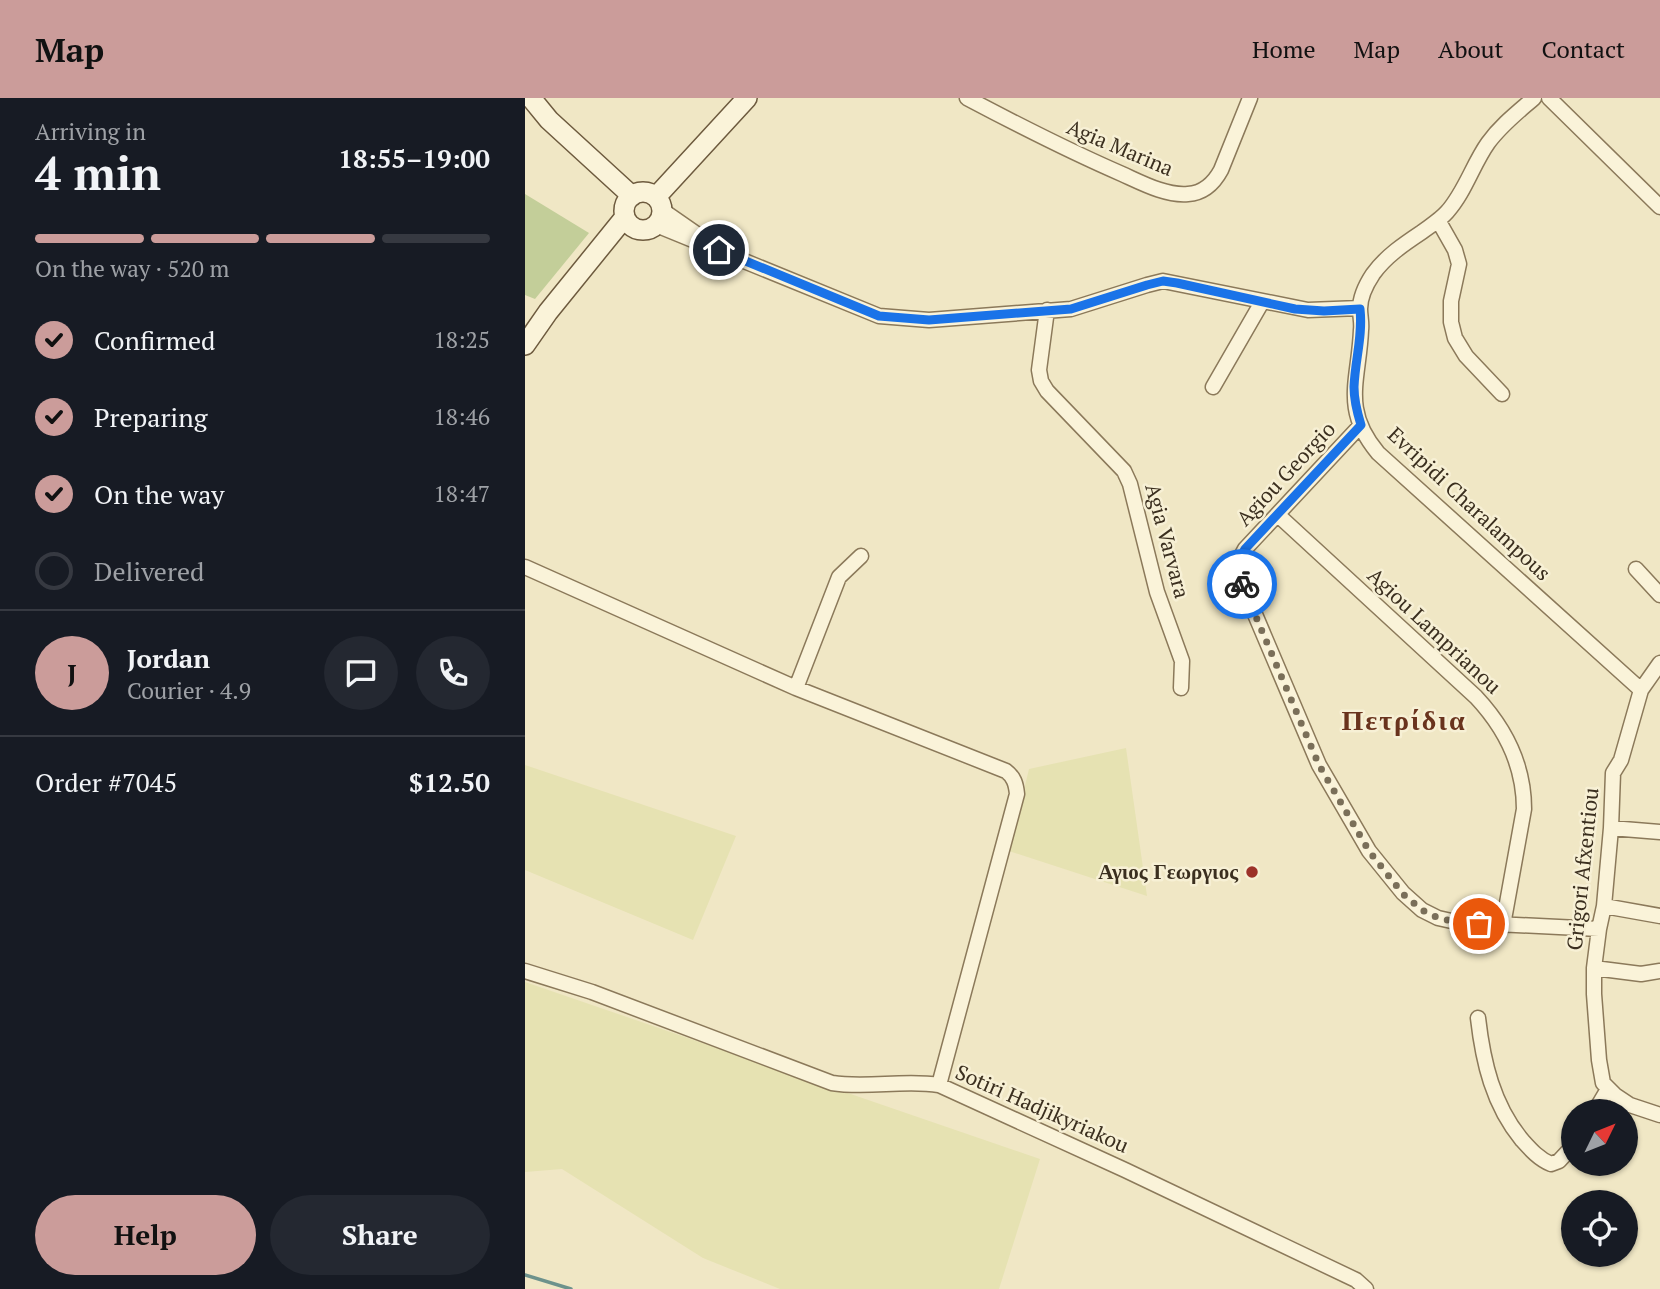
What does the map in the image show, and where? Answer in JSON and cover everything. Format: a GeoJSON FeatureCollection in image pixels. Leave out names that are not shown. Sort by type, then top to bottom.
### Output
{"type":"FeatureCollection","features":[{"type":"Feature","properties":{"kind":"main road"},"geometry":{"type":"LineString","coordinates":[[531,98],[549,120],[642,211]]}},
{"type":"Feature","properties":{"kind":"main road"},"geometry":{"type":"LineString","coordinates":[[525,345],[578,275],[747,98]]}},
{"type":"Feature","properties":{"kind":"street","name":"Agia Marina"},"geometry":{"type":"LineString","coordinates":[[967,98],[1076,154],[1146,184],[1187,195],[1204,189],[1217,178],[1250,98]]}},
{"type":"Feature","properties":{"kind":"street","name":"Evripidi Charalampous"},"geometry":{"type":"LineString","coordinates":[[1534,98],[1507,121],[1488,143],[1454,202],[1438,220],[1401,246],[1372,275],[1362,296],[1360,309],[1361,330],[1355,403],[1361,425],[1378,453],[1641,690]]}},
{"type":"Feature","properties":{"kind":"street"},"geometry":{"type":"LineString","coordinates":[[1549,98],[1660,207]]}},
{"type":"Feature","properties":{"kind":"street"},"geometry":{"type":"LineString","coordinates":[[642,211],[719,250],[879,316],[929,320],[1071,309],[1163,281],[1308,310],[1360,309]]}},
{"type":"Feature","properties":{"kind":"street"},"geometry":{"type":"LineString","coordinates":[[1438,220],[1455,250],[1459,264],[1451,301],[1451,322],[1455,338],[1466,356],[1502,394]]}},
{"type":"Feature","properties":{"kind":"street"},"geometry":{"type":"LineString","coordinates":[[1213,387],[1262,302]]}},
{"type":"Feature","properties":{"kind":"street","name":"Agia Varvara"},"geometry":{"type":"LineString","coordinates":[[1047,310],[1038,370],[1041,381],[1047,391],[1124,471],[1130,484],[1157,592],[1182,661],[1181,688]]}},
{"type":"Feature","properties":{"kind":"street","name":"Agiou Georgio"},"geometry":{"type":"LineString","coordinates":[[1361,425],[1245,549],[1238,562],[1240,579],[1319,765],[1369,851],[1403,894],[1422,910],[1438,918],[1456,922],[1599,929]]}},
{"type":"Feature","properties":{"kind":"street","name":"Agiou Lamprianou"},"geometry":{"type":"LineString","coordinates":[[1278,515],[1476,697],[1501,728],[1520,774],[1524,801],[1503,925]]}},
{"type":"Feature","properties":{"kind":"street"},"geometry":{"type":"LineString","coordinates":[[796,688],[839,577],[861,556]]}},
{"type":"Feature","properties":{"kind":"street"},"geometry":{"type":"LineString","coordinates":[[525,567],[796,688],[1006,771],[1010,775],[1017,794],[939,1085]]}},
{"type":"Feature","properties":{"kind":"street"},"geometry":{"type":"LineString","coordinates":[[1636,569],[1660,595]]}},
{"type":"Feature","properties":{"kind":"street","name":"Grigori Afxentiou"},"geometry":{"type":"LineString","coordinates":[[1608,1089],[1603,1083],[1600,1071],[1594,968],[1604,906],[1613,774],[1621,760],[1641,690],[1660,663]]}},
{"type":"Feature","properties":{"kind":"street"},"geometry":{"type":"LineString","coordinates":[[1611,828],[1660,832]]}},
{"type":"Feature","properties":{"kind":"street"},"geometry":{"type":"LineString","coordinates":[[1604,906],[1660,916]]}},
{"type":"Feature","properties":{"kind":"street"},"geometry":{"type":"LineString","coordinates":[[1594,968],[1640,974],[1660,971]]}},
{"type":"Feature","properties":{"kind":"street","name":"Sotiri Hadjikyriakou"},"geometry":{"type":"LineString","coordinates":[[525,971],[592,992],[832,1083],[850,1086],[915,1083],[939,1085],[1210,1210],[1356,1280],[1366,1289]]}},
{"type":"Feature","properties":{"kind":"street"},"geometry":{"type":"LineString","coordinates":[[1478,1018],[1488,1076],[1514,1130],[1534,1154],[1551,1164],[1561,1159]]}},
{"type":"Feature","properties":{"kind":"street"},"geometry":{"type":"LineString","coordinates":[[1602,1099],[1608,1089],[1630,1105],[1660,1115]]}},
{"type":"Feature","properties":{"kind":"shaded area"},"geometry":{"type":"Polygon","coordinates":[[[1126,748],[1147,896],[1009,851],[1029,769],[1126,748]]]}},
{"type":"Feature","properties":{"kind":"shaded area"},"geometry":{"type":"Polygon","coordinates":[[[525,765],[736,836],[693,940],[525,870],[525,765]]]}},
{"type":"Feature","properties":{"kind":"shaded area"},"geometry":{"type":"Polygon","coordinates":[[[525,982],[1040,1159],[999,1289],[780,1289],[703,1258],[562,1169],[525,1172],[525,982]]]}},
{"type":"Feature","properties":{"kind":"green space"},"geometry":{"type":"Polygon","coordinates":[[[525,194],[589,233],[535,299],[525,295],[525,194]]]}},
{"type":"Feature","properties":{"kind":"waterway"},"geometry":{"type":"LineString","coordinates":[[525,1275],[571,1289]]}},
{"type":"Feature","properties":{"kind":"way so far"},"geometry":{"type":"LineString","coordinates":[[1242,584],[1319,765],[1369,851],[1403,894],[1422,910],[1438,918],[1479,924]]}},
{"type":"Feature","properties":{"kind":"place","name":"Αγιος Γεωργιος"},"geometry":{"type":"Point","coordinates":[1252,872]}},
{"type":"Feature","properties":{"kind":"district","name":"Πετρίδια"},"geometry":{"type":"Point","coordinates":[1404,720]}},
{"type":"Feature","properties":{"kind":"route"},"geometry":{"type":"LineString","coordinates":[[719,250],[879,316],[929,320],[1071,309],[1163,281],[1295,309],[1360,309],[1361,330],[1354,390],[1361,425],[1245,549],[1238,562],[1242,584]]}}]}
